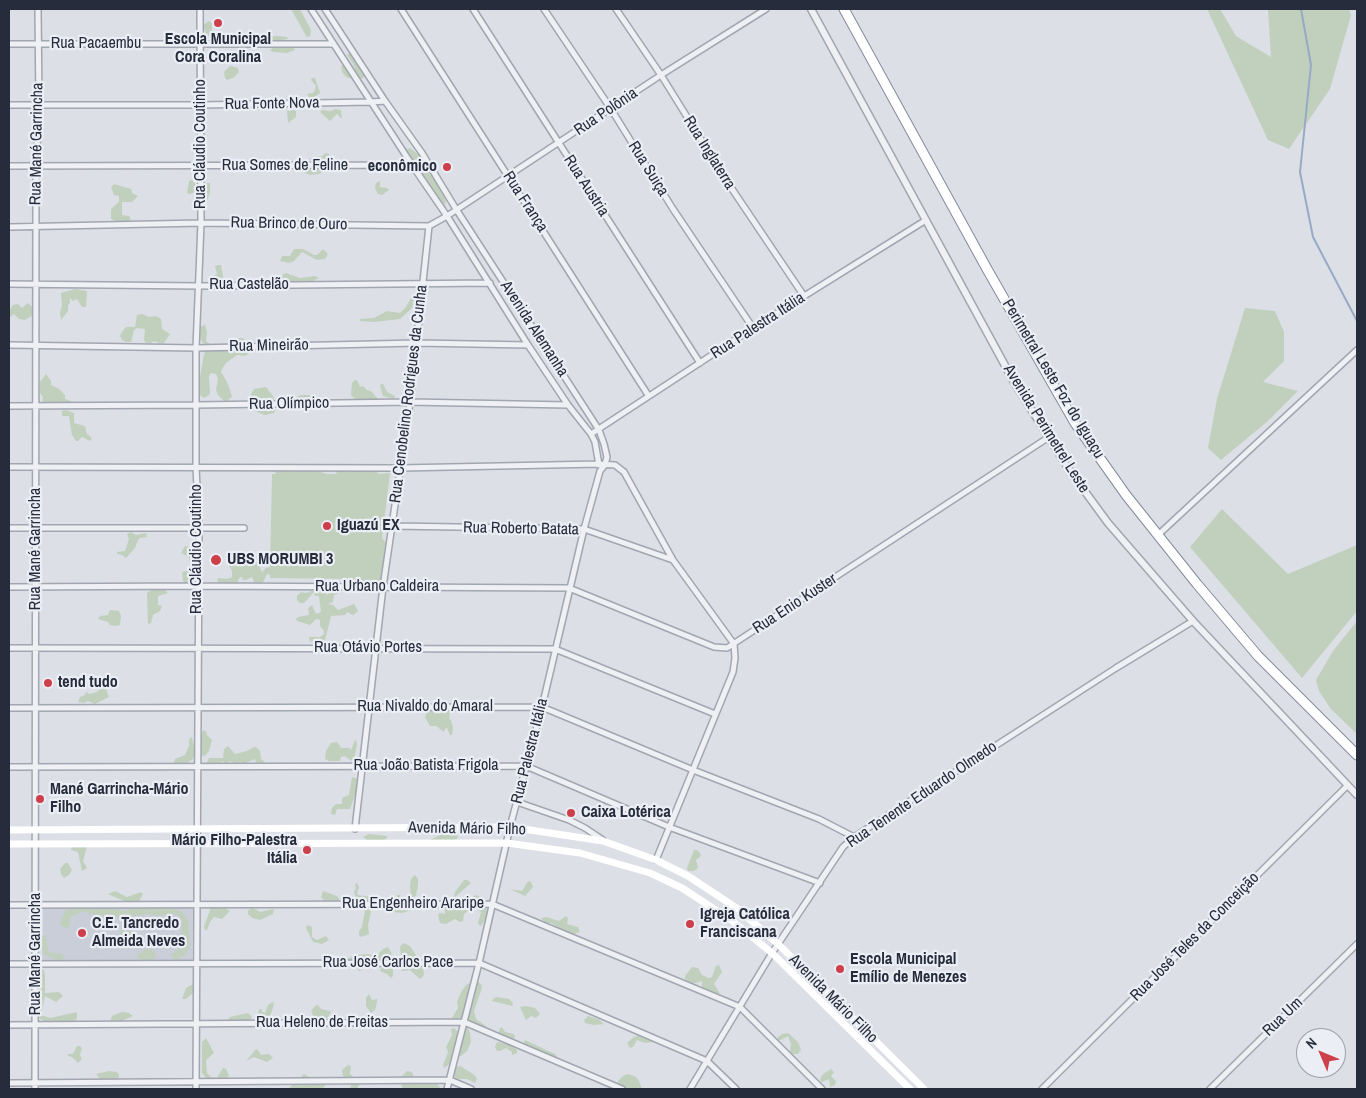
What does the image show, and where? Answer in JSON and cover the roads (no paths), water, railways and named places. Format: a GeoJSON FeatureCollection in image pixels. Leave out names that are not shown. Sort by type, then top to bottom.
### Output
{"type":"FeatureCollection","features":[{"type":"Feature","properties":{"kind":"highway","name":"Perimetral Leste Foz do Iguaçu"},"geometry":{"type":"LineString","coordinates":[[844,9],[987,269],[1076,423],[1126,495],[1258,656],[1357,755]]}},
{"type":"Feature","properties":{"kind":"main road","name":"Avenida Mário Filho"},"geometry":{"type":"LineString","coordinates":[[9,830],[510,827],[603,840],[656,860],[688,876],[738,909],[778,944],[924,1089]]}},
{"type":"Feature","properties":{"kind":"main road","name":"Avenida Mário Filho"},"geometry":{"type":"LineString","coordinates":[[9,844],[508,843],[580,853],[650,873],[682,888],[731,920],[772,953],[910,1089]]}},
{"type":"Feature","properties":{"kind":"street","name":"Rua Mané Garrincha"},"geometry":{"type":"LineString","coordinates":[[36,1086],[36,167],[38,9]]}},
{"type":"Feature","properties":{"kind":"street","name":"Rua Cláudio Coutinho"},"geometry":{"type":"LineString","coordinates":[[196,1089],[199,528],[196,467],[196,348],[201,223],[200,9]]}},
{"type":"Feature","properties":{"kind":"street","name":"Avenida Alemanha"},"geometry":{"type":"LineString","coordinates":[[311,9],[568,405],[591,434],[602,464]]}},
{"type":"Feature","properties":{"kind":"street","name":"Avenida Alemanha"},"geometry":{"type":"LineString","coordinates":[[325,9],[385,101],[422,153],[456,209],[599,430],[607,457],[602,464]]}},
{"type":"Feature","properties":{"kind":"street","name":"Rua França"},"geometry":{"type":"LineString","coordinates":[[401,9],[648,396]]}},
{"type":"Feature","properties":{"kind":"street","name":"Rua Austria"},"geometry":{"type":"LineString","coordinates":[[473,9],[700,363]]}},
{"type":"Feature","properties":{"kind":"street","name":"Rua Suiça"},"geometry":{"type":"LineString","coordinates":[[544,9],[611,109],[673,209],[753,328]]}},
{"type":"Feature","properties":{"kind":"street","name":"Rua Inglaterra"},"geometry":{"type":"LineString","coordinates":[[616,9],[661,75],[730,186],[804,296]]}},
{"type":"Feature","properties":{"kind":"street","name":"Rua Polônia"},"geometry":{"type":"LineString","coordinates":[[447,216],[661,75],[766,9]]}},
{"type":"Feature","properties":{"kind":"street","name":"Avenida Perimetrel Leste"},"geometry":{"type":"LineString","coordinates":[[811,9],[1014,382],[1070,471],[1108,523],[1192,621],[1357,795]]}},
{"type":"Feature","properties":{"kind":"street","name":"Rua Pacaembu"},"geometry":{"type":"LineString","coordinates":[[9,44],[333,44]]}},
{"type":"Feature","properties":{"kind":"street","name":"Rua Fonte Nova"},"geometry":{"type":"LineString","coordinates":[[9,105],[201,105],[385,101]]}},
{"type":"Feature","properties":{"kind":"street","name":"Rua Somes de Feline"},"geometry":{"type":"LineString","coordinates":[[9,166],[412,165]]}},
{"type":"Feature","properties":{"kind":"street","name":"Rua Brinco de Ouro"},"geometry":{"type":"LineString","coordinates":[[9,227],[201,223],[429,226],[447,216]]}},
{"type":"Feature","properties":{"kind":"street","name":"Rua Palestra Itália"},"geometry":{"type":"LineString","coordinates":[[591,434],[753,328],[926,220]]}},
{"type":"Feature","properties":{"kind":"street","name":"Rua Cenobelino Rodrigues da Cunha"},"geometry":{"type":"LineString","coordinates":[[355,829],[376,648],[410,402],[429,226]]}},
{"type":"Feature","properties":{"kind":"street","name":"Rua Castelão"},"geometry":{"type":"LineString","coordinates":[[9,284],[199,286],[490,283]]}},
{"type":"Feature","properties":{"kind":"street","name":"Rua Mineirão"},"geometry":{"type":"LineString","coordinates":[[9,345],[196,348],[417,343],[528,344]]}},
{"type":"Feature","properties":{"kind":"street"},"geometry":{"type":"LineString","coordinates":[[1158,535],[1357,350]]}},
{"type":"Feature","properties":{"kind":"street","name":"Rua Olímpico"},"geometry":{"type":"LineString","coordinates":[[9,406],[196,406],[410,402],[568,405]]}},
{"type":"Feature","properties":{"kind":"street","name":"Rua Enio Kuster"},"geometry":{"type":"LineString","coordinates":[[734,644],[1050,437]]}},
{"type":"Feature","properties":{"kind":"street","name":"Rua Palestra Itália"},"geometry":{"type":"LineString","coordinates":[[447,1089],[508,843],[510,827],[542,707],[569,588],[602,464]]}},
{"type":"Feature","properties":{"kind":"street"},"geometry":{"type":"LineString","coordinates":[[9,467],[400,468],[614,465],[624,472],[673,560],[734,644],[733,672],[656,860]]}},
{"type":"Feature","properties":{"kind":"street","name":"Rua Roberto Batata"},"geometry":{"type":"LineString","coordinates":[[393,526],[584,529],[673,560]]}},
{"type":"Feature","properties":{"kind":"street"},"geometry":{"type":"LineString","coordinates":[[9,528],[244,528]]}},
{"type":"Feature","properties":{"kind":"street","name":"Rua Urbano Caldeira"},"geometry":{"type":"LineString","coordinates":[[9,587],[569,588],[714,647],[727,648],[734,644]]}},
{"type":"Feature","properties":{"kind":"street","name":"Rua Tenente Eduardo Olmedo"},"geometry":{"type":"LineString","coordinates":[[690,1089],[772,953],[842,847],[854,837],[1192,621]]}},
{"type":"Feature","properties":{"kind":"street","name":"Rua Otávio Portes"},"geometry":{"type":"LineString","coordinates":[[9,648],[555,650],[715,714]]}},
{"type":"Feature","properties":{"kind":"street","name":"Rua Nivaldo do Amaral"},"geometry":{"type":"LineString","coordinates":[[9,708],[542,707],[693,770],[819,818],[854,837]]}},
{"type":"Feature","properties":{"kind":"street","name":"Rua João Batista Frigola"},"geometry":{"type":"LineString","coordinates":[[9,767],[526,766],[670,827],[820,883]]}},
{"type":"Feature","properties":{"kind":"street","name":"Rua José Teles da Conceição"},"geometry":{"type":"LineString","coordinates":[[1042,1089],[1348,785]]}},
{"type":"Feature","properties":{"kind":"street"},"geometry":{"type":"LineString","coordinates":[[517,802],[569,820],[603,840]]}},
{"type":"Feature","properties":{"kind":"street","name":"Rua Engenheiro Araripe"},"geometry":{"type":"LineString","coordinates":[[9,905],[492,904],[740,1007],[822,1089]]}},
{"type":"Feature","properties":{"kind":"street","name":"Rua Um"},"geometry":{"type":"LineString","coordinates":[[1210,1089],[1357,944]]}},
{"type":"Feature","properties":{"kind":"street","name":"Rua José Carlos Pace"},"geometry":{"type":"LineString","coordinates":[[9,964],[479,963],[707,1061],[736,1089]]}},
{"type":"Feature","properties":{"kind":"street","name":"Rua Heleno de Freitas"},"geometry":{"type":"LineString","coordinates":[[9,1025],[464,1022],[622,1089]]}},
{"type":"Feature","properties":{"kind":"street"},"geometry":{"type":"LineString","coordinates":[[9,1083],[36,1086],[196,1082],[450,1080],[471,1089]]}},
{"type":"Feature","properties":{"kind":"waterway"},"geometry":{"type":"LineString","coordinates":[[1301,9],[1311,65],[1300,172],[1313,237],[1357,321]]}},
{"type":"Feature","properties":{"kind":"place","name":"Escola Municipal Cora Coralina"},"geometry":{"type":"Point","coordinates":[218,23]}},
{"type":"Feature","properties":{"kind":"place","name":"econômico"},"geometry":{"type":"Point","coordinates":[447,167]}},
{"type":"Feature","properties":{"kind":"place","name":"Iguazú EX"},"geometry":{"type":"Point","coordinates":[327,526]}},
{"type":"Feature","properties":{"kind":"place","name":"UBS MORUMBI 3"},"geometry":{"type":"Point","coordinates":[216,560]}},
{"type":"Feature","properties":{"kind":"place","name":"tend tudo"},"geometry":{"type":"Point","coordinates":[48,683]}},
{"type":"Feature","properties":{"kind":"place","name":"Mané Garrincha-Mário Filho"},"geometry":{"type":"Point","coordinates":[40,799]}},
{"type":"Feature","properties":{"kind":"place","name":"Caixa Lotérica"},"geometry":{"type":"Point","coordinates":[571,813]}},
{"type":"Feature","properties":{"kind":"place","name":"Mário Filho-Palestra Itália"},"geometry":{"type":"Point","coordinates":[307,850]}},
{"type":"Feature","properties":{"kind":"place","name":"Igreja Católica Franciscana"},"geometry":{"type":"Point","coordinates":[690,924]}},
{"type":"Feature","properties":{"kind":"place","name":"C.E. Tancredo Almeida Neves"},"geometry":{"type":"Point","coordinates":[82,933]}},
{"type":"Feature","properties":{"kind":"place","name":"Escola Municipal Emílio de Menezes"},"geometry":{"type":"Point","coordinates":[840,969]}}]}
